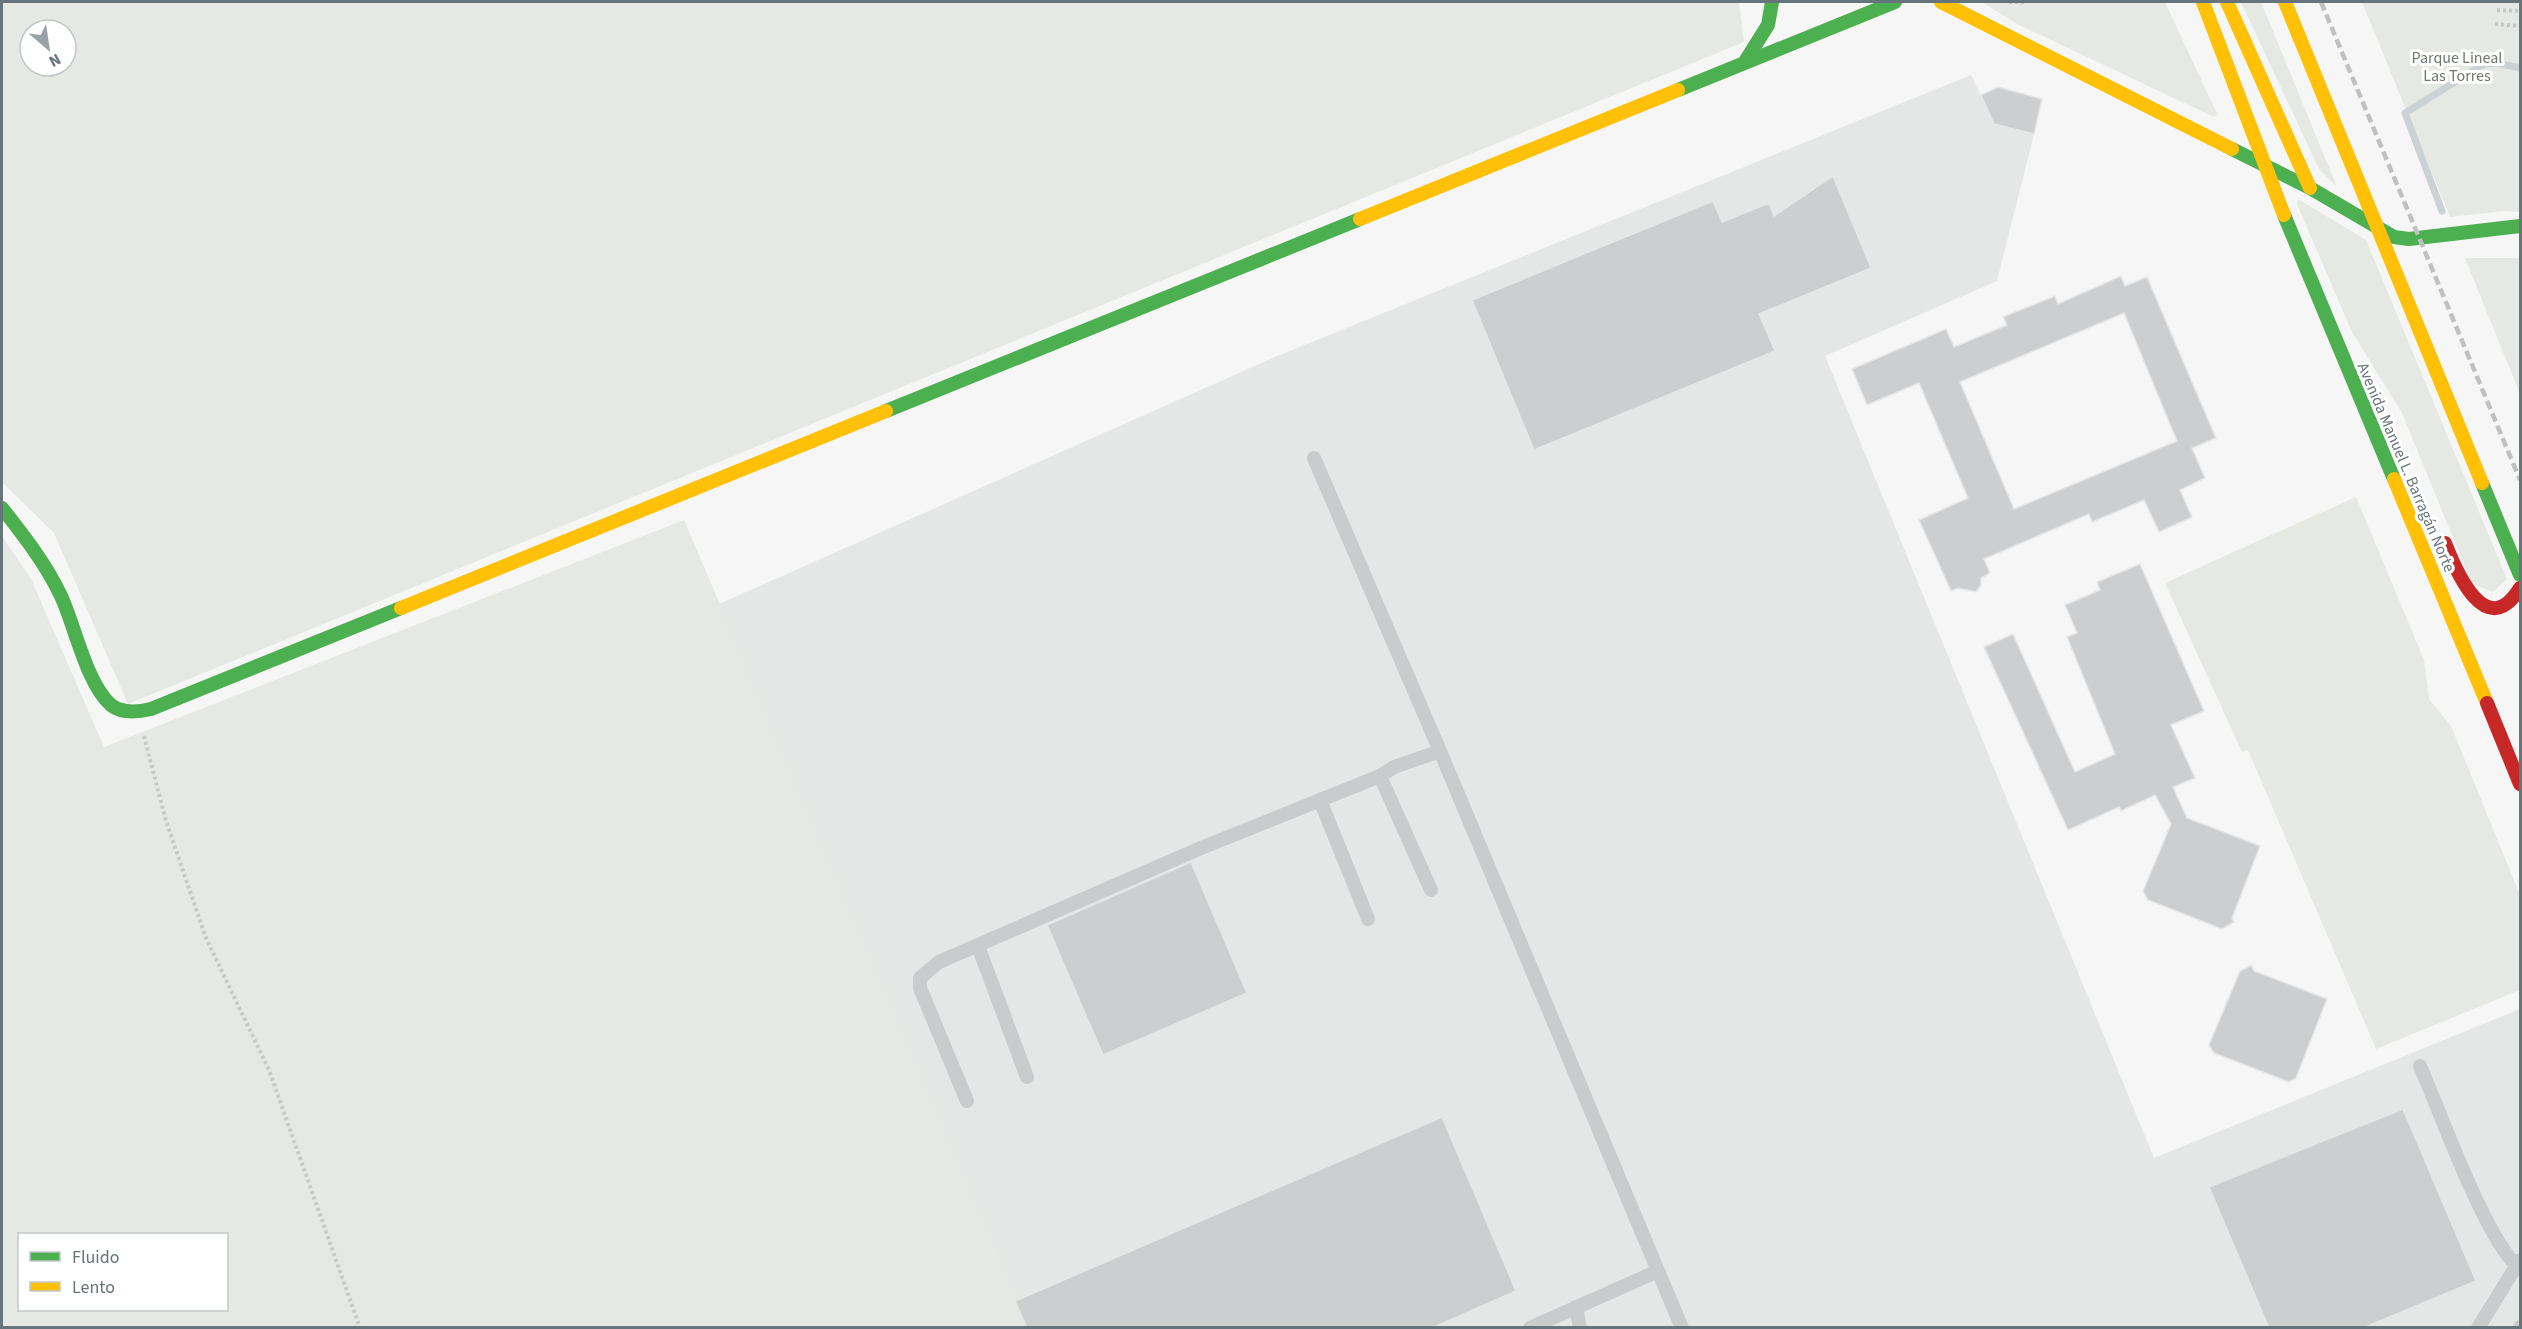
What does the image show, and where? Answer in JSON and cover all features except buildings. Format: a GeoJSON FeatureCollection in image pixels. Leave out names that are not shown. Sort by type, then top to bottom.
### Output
{"type":"FeatureCollection","features":[{"type":"Feature","properties":{"kind":"street"},"geometry":{"type":"LineString","coordinates":[[1746,60],[1766,33],[1773,15],[1772,2]]}},
{"type":"Feature","properties":{"kind":"street"},"geometry":{"type":"LineString","coordinates":[[2,507],[51,576],[74,626],[95,682],[111,705],[121,710],[138,712],[171,701],[1327,234],[1746,60],[1895,2]]}},
{"type":"Feature","properties":{"kind":"street"},"geometry":{"type":"LineString","coordinates":[[1941,2],[2310,188],[2394,237],[2409,239],[2520,226]]}},
{"type":"Feature","properties":{"kind":"street","name":"Avenida Manuel L. Barragán Norte"},"geometry":{"type":"LineString","coordinates":[[2203,2],[2263,164],[2520,784]]}},
{"type":"Feature","properties":{"kind":"street"},"geometry":{"type":"LineString","coordinates":[[2227,2],[2310,188]]}},
{"type":"Feature","properties":{"kind":"street"},"geometry":{"type":"LineString","coordinates":[[2285,2],[2520,574]]}},
{"type":"Feature","properties":{"kind":"street"},"geometry":{"type":"LineString","coordinates":[[2349,370],[2374,394]]}},
{"type":"Feature","properties":{"kind":"street"},"geometry":{"type":"LineString","coordinates":[[2440,530],[2463,584],[2476,601],[2499,606],[2511,600],[2520,588]]}},
{"type":"Feature","properties":{"kind":"lane"},"geometry":{"type":"LineString","coordinates":[[1314,458],[1440,751],[1682,1328]]}},
{"type":"Feature","properties":{"kind":"lane"},"geometry":{"type":"LineString","coordinates":[[968,1101],[920,988],[920,978],[939,962],[1201,848],[1380,776],[1394,767],[1440,751]]}},
{"type":"Feature","properties":{"kind":"lane"},"geometry":{"type":"LineString","coordinates":[[1380,776],[1431,890]]}},
{"type":"Feature","properties":{"kind":"lane"},"geometry":{"type":"LineString","coordinates":[[1320,800],[1368,919]]}},
{"type":"Feature","properties":{"kind":"lane"},"geometry":{"type":"LineString","coordinates":[[978,946],[1027,1077]]}},
{"type":"Feature","properties":{"kind":"lane"},"geometry":{"type":"LineString","coordinates":[[2420,1066],[2480,1205],[2502,1246],[2519,1265],[2478,1328]]}},
{"type":"Feature","properties":{"kind":"lane"},"geometry":{"type":"LineString","coordinates":[[1530,1328],[1658,1271]]}},
{"type":"Feature","properties":{"kind":"lane"},"geometry":{"type":"LineString","coordinates":[[1575,1307],[1580,1328]]}},
{"type":"Feature","properties":{"kind":"path"},"geometry":{"type":"LineString","coordinates":[[2009,2],[2024,2]]}},
{"type":"Feature","properties":{"kind":"path"},"geometry":{"type":"LineString","coordinates":[[2497,10],[2520,11]]}},
{"type":"Feature","properties":{"kind":"path"},"geometry":{"type":"LineString","coordinates":[[2495,24],[2520,26]]}},
{"type":"Feature","properties":{"kind":"path"},"geometry":{"type":"LineString","coordinates":[[138,712],[166,821],[206,938],[268,1070],[360,1328]]}},
{"type":"Feature","properties":{"kind":"shaded area"},"geometry":{"type":"Polygon","coordinates":[[[1971,75],[1994,124],[2034,134],[1997,281],[1825,356],[2154,1158],[2520,1009],[2520,1327],[1029,1327],[719,604],[1275,357],[1971,75]]]}},
{"type":"Feature","properties":{"kind":"green space"},"geometry":{"type":"Polygon","coordinates":[[[2,2],[1739,2],[1744,42],[128,704],[54,533],[2,482],[2,2]]]}},
{"type":"Feature","properties":{"kind":"green space"},"geometry":{"type":"Polygon","coordinates":[[[1982,2],[2165,2],[2217,114],[2214,117],[2017,24],[1982,2]]]}},
{"type":"Feature","properties":{"kind":"green space"},"geometry":{"type":"Polygon","coordinates":[[[2241,2],[2261,2],[2337,187],[2319,169],[2241,2]]]}},
{"type":"Feature","properties":{"kind":"green space","name":"Parque Lineal Las Torres"},"geometry":{"type":"Polygon","coordinates":[[[2362,2],[2520,2],[2520,212],[2504,211],[2450,217],[2362,2]]]}},
{"type":"Feature","properties":{"kind":"green space"},"geometry":{"type":"Polygon","coordinates":[[[2298,199],[2366,240],[2507,579],[2493,592],[2472,584],[2402,413],[2352,332],[2297,204],[2298,199]]]}},
{"type":"Feature","properties":{"kind":"green space"},"geometry":{"type":"Polygon","coordinates":[[[2465,258],[2520,258],[2520,394],[2465,258]]]}},
{"type":"Feature","properties":{"kind":"green space"},"geometry":{"type":"Polygon","coordinates":[[[2356,497],[2424,660],[2429,699],[2451,726],[2520,895],[2520,990],[2376,1049],[2248,750],[2242,752],[2165,583],[2356,497]]]}},
{"type":"Feature","properties":{"kind":"green space"},"geometry":{"type":"Polygon","coordinates":[[[684,520],[1029,1327],[2,1327],[2,536],[31,579],[104,747],[684,520]]]}},
{"type":"Feature","properties":{"kind":"waterway"},"geometry":{"type":"LineString","coordinates":[[2442,211],[2405,113],[2484,64],[2497,63],[2520,68]]}},
{"type":"Feature","properties":{"kind":"railway"},"geometry":{"type":"LineString","coordinates":[[2321,2],[2520,480]]}},
{"type":"Feature","properties":{"kind":"traffic: fast"},"geometry":{"type":"LineString","coordinates":[[1746,60],[1768,25],[1772,2]]}},
{"type":"Feature","properties":{"kind":"traffic: fast"},"geometry":{"type":"LineString","coordinates":[[1678,90],[1895,2]]}},
{"type":"Feature","properties":{"kind":"traffic: fast"},"geometry":{"type":"LineString","coordinates":[[2232,149],[2310,188],[2394,237],[2409,239],[2520,226]]}},
{"type":"Feature","properties":{"kind":"traffic: fast"},"geometry":{"type":"LineString","coordinates":[[2284,215],[2394,479]]}},
{"type":"Feature","properties":{"kind":"traffic: fast"},"geometry":{"type":"LineString","coordinates":[[886,411],[1360,219]]}},
{"type":"Feature","properties":{"kind":"traffic: fast"},"geometry":{"type":"LineString","coordinates":[[2482,483],[2520,575]]}},
{"type":"Feature","properties":{"kind":"traffic: fast"},"geometry":{"type":"LineString","coordinates":[[2,508],[55,584],[95,684],[111,705],[120,710],[151,709],[401,608]]}},
{"type":"Feature","properties":{"kind":"traffic: slow"},"geometry":{"type":"LineString","coordinates":[[1941,2],[2232,149]]}},
{"type":"Feature","properties":{"kind":"traffic: slow"},"geometry":{"type":"LineString","coordinates":[[2203,2],[2284,215]]}},
{"type":"Feature","properties":{"kind":"traffic: slow"},"geometry":{"type":"LineString","coordinates":[[2227,2],[2310,188]]}},
{"type":"Feature","properties":{"kind":"traffic: slow"},"geometry":{"type":"LineString","coordinates":[[2285,2],[2482,483]]}},
{"type":"Feature","properties":{"kind":"traffic: slow"},"geometry":{"type":"LineString","coordinates":[[1360,219],[1678,90]]}},
{"type":"Feature","properties":{"kind":"traffic: slow"},"geometry":{"type":"LineString","coordinates":[[401,608],[886,411]]}},
{"type":"Feature","properties":{"kind":"traffic: slow"},"geometry":{"type":"LineString","coordinates":[[2394,479],[2487,703]]}},
{"type":"Feature","properties":{"kind":"traffic: jam"},"geometry":{"type":"LineString","coordinates":[[2445,543],[2465,584],[2474,597],[2484,605],[2495,608],[2507,603],[2520,588]]}},
{"type":"Feature","properties":{"kind":"traffic: jam"},"geometry":{"type":"LineString","coordinates":[[2487,703],[2520,784]]}}]}
